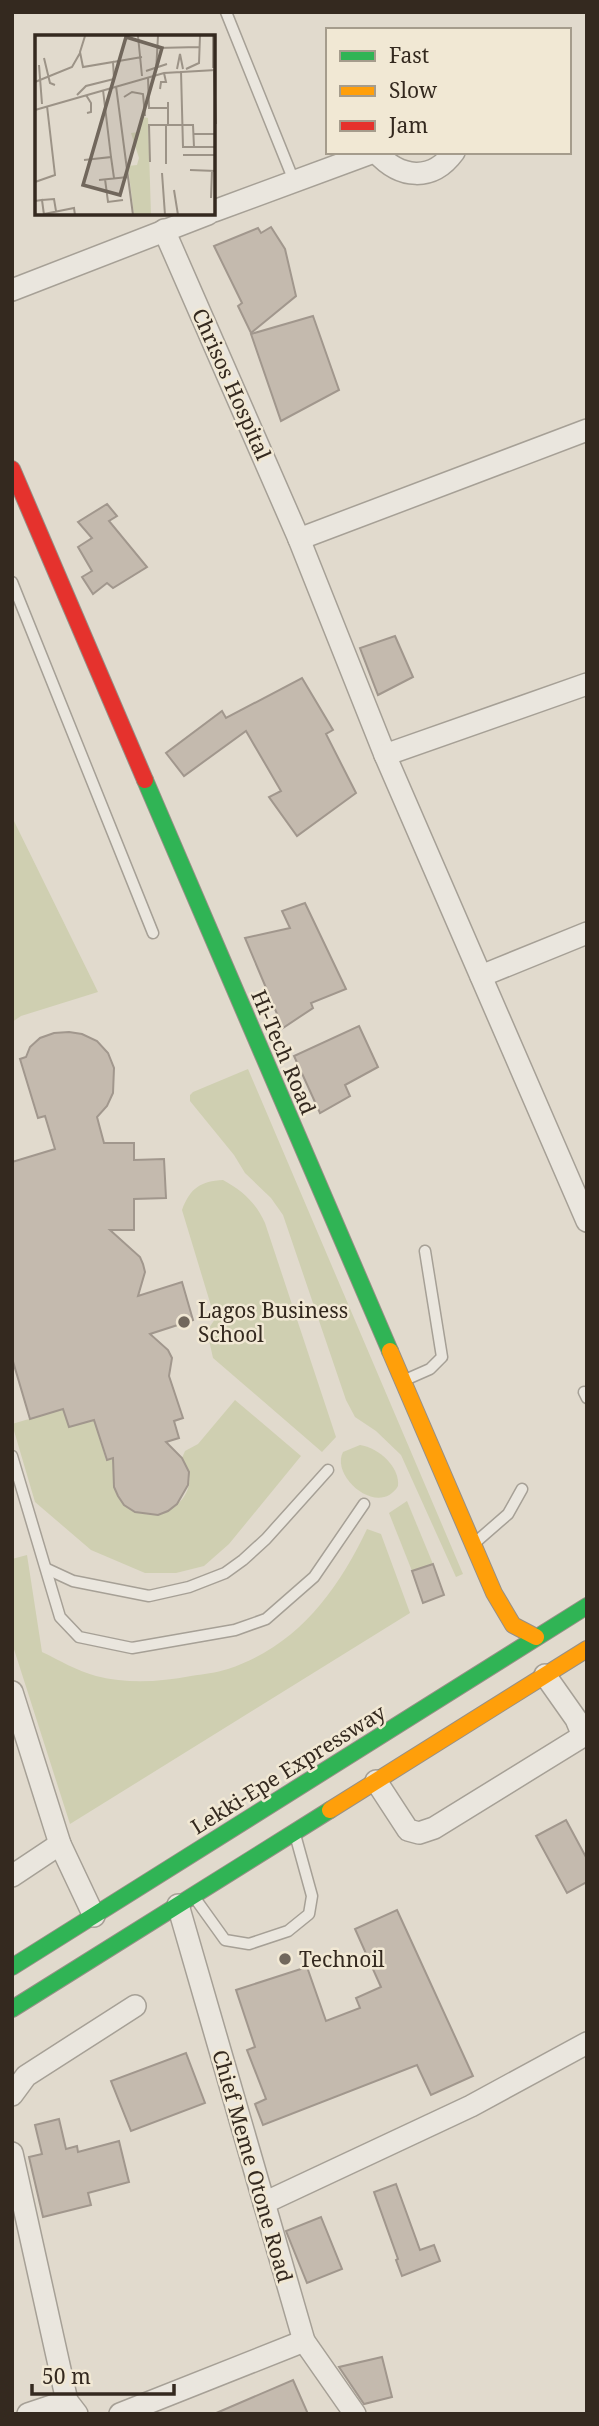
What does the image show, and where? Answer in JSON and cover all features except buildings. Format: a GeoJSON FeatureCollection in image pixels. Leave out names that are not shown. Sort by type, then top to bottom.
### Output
{"type":"FeatureCollection","features":[{"type":"Feature","properties":{"kind":"main road","name":"Hi-Tech Road"},"geometry":{"type":"LineString","coordinates":[[12,469],[494,1593],[513,1625],[536,1637]]}},
{"type":"Feature","properties":{"kind":"main road","name":"Lekki-Epe Expressway"},"geometry":{"type":"LineString","coordinates":[[12,1967],[587,1606]]}},
{"type":"Feature","properties":{"kind":"main road"},"geometry":{"type":"LineString","coordinates":[[12,2009],[587,1649]]}},
{"type":"Feature","properties":{"kind":"street"},"geometry":{"type":"LineString","coordinates":[[215,211],[369,154]]}},
{"type":"Feature","properties":{"kind":"street"},"geometry":{"type":"LineString","coordinates":[[377,154],[393,168],[416,174],[439,167],[452,154]]}},
{"type":"Feature","properties":{"kind":"street"},"geometry":{"type":"LineString","coordinates":[[12,290],[205,215]]}},
{"type":"Feature","properties":{"kind":"street","name":"Chrisos Hospital"},"geometry":{"type":"LineString","coordinates":[[164,230],[299,538],[385,755],[587,1221]]}},
{"type":"Feature","properties":{"kind":"street"},"geometry":{"type":"LineString","coordinates":[[299,538],[587,430]]}},
{"type":"Feature","properties":{"kind":"street"},"geometry":{"type":"LineString","coordinates":[[385,755],[587,684]]}},
{"type":"Feature","properties":{"kind":"street"},"geometry":{"type":"LineString","coordinates":[[481,975],[587,933]]}},
{"type":"Feature","properties":{"kind":"street"},"geometry":{"type":"LineString","coordinates":[[376,1781],[408,1830],[419,1833],[435,1828],[586,1738],[545,1675]]}},
{"type":"Feature","properties":{"kind":"street"},"geometry":{"type":"LineString","coordinates":[[12,1692],[60,1844],[94,1916]]}},
{"type":"Feature","properties":{"kind":"street"},"geometry":{"type":"LineString","coordinates":[[12,1876],[60,1844]]}},
{"type":"Feature","properties":{"kind":"street","name":"Chief Meme Otone Road"},"geometry":{"type":"LineString","coordinates":[[186,1900],[264,2203],[304,2341],[355,2414]]}},
{"type":"Feature","properties":{"kind":"street"},"geometry":{"type":"LineString","coordinates":[[12,2095],[26,2076],[135,2006]]}},
{"type":"Feature","properties":{"kind":"street"},"geometry":{"type":"LineString","coordinates":[[264,2203],[471,2106],[587,2043]]}},
{"type":"Feature","properties":{"kind":"street"},"geometry":{"type":"LineString","coordinates":[[12,2153],[72,2407],[29,2414]]}},
{"type":"Feature","properties":{"kind":"street"},"geometry":{"type":"LineString","coordinates":[[120,2414],[304,2341]]}},
{"type":"Feature","properties":{"kind":"lane"},"geometry":{"type":"LineString","coordinates":[[226,12],[294,181]]}},
{"type":"Feature","properties":{"kind":"lane"},"geometry":{"type":"LineString","coordinates":[[12,582],[153,933]]}},
{"type":"Feature","properties":{"kind":"lane"},"geometry":{"type":"LineString","coordinates":[[403,1381],[430,1369],[442,1357],[425,1251]]}},
{"type":"Feature","properties":{"kind":"lane"},"geometry":{"type":"LineString","coordinates":[[12,1456],[60,1617],[79,1637],[132,1648],[189,1640],[235,1630],[266,1619],[314,1577],[364,1504]]}},
{"type":"Feature","properties":{"kind":"lane"},"geometry":{"type":"LineString","coordinates":[[47,1569],[73,1581],[149,1596],[189,1587],[225,1573],[243,1560],[266,1539],[328,1469]]}},
{"type":"Feature","properties":{"kind":"lane"},"geometry":{"type":"LineString","coordinates":[[473,1545],[508,1514],[523,1489]]}},
{"type":"Feature","properties":{"kind":"lane"},"geometry":{"type":"LineString","coordinates":[[186,1900],[225,1940],[249,1944],[288,1931],[309,1913],[312,1896],[294,1832]]}},
{"type":"Feature","properties":{"kind":"green space"},"geometry":{"type":"Polygon","coordinates":[[[12,817],[98,992],[21,1016],[12,1022],[12,817]]]}},
{"type":"Feature","properties":{"kind":"green space"},"geometry":{"type":"Polygon","coordinates":[[[248,1069],[463,1574],[456,1577],[401,1455],[376,1431],[355,1417],[346,1400],[283,1215],[271,1198],[245,1173],[234,1155],[190,1101],[193,1092],[248,1069]]]}},
{"type":"Feature","properties":{"kind":"green space"},"geometry":{"type":"Polygon","coordinates":[[[223,1180],[248,1198],[265,1223],[336,1437],[322,1452],[213,1358],[207,1331],[215,1319],[182,1210],[197,1187],[223,1180]]]}},
{"type":"Feature","properties":{"kind":"green space"},"geometry":{"type":"Polygon","coordinates":[[[235,1400],[301,1456],[229,1544],[204,1566],[176,1573],[145,1573],[91,1550],[35,1502],[12,1424],[63,1409],[69,1427],[94,1420],[106,1460],[113,1458],[118,1496],[126,1506],[150,1514],[174,1507],[183,1498],[188,1487],[189,1473],[182,1458],[185,1451],[198,1444],[235,1400]]]}},
{"type":"Feature","properties":{"kind":"green space"},"geometry":{"type":"Polygon","coordinates":[[[360,1445],[381,1454],[392,1465],[398,1486],[390,1495],[380,1498],[369,1496],[350,1482],[343,1472],[343,1452],[360,1445]]]}},
{"type":"Feature","properties":{"kind":"green space"},"geometry":{"type":"Polygon","coordinates":[[[407,1501],[433,1564],[412,1571],[389,1513],[407,1501]]]}},
{"type":"Feature","properties":{"kind":"green space"},"geometry":{"type":"Polygon","coordinates":[[[367,1529],[381,1534],[410,1613],[70,1824],[12,1643],[12,1559],[27,1555],[42,1652],[96,1676],[155,1681],[223,1670],[253,1659],[275,1646],[312,1614],[328,1595],[367,1529]]]}},
{"type":"Feature","properties":{"kind":"traffic: fast"},"geometry":{"type":"LineString","coordinates":[[145,780],[390,1351]]}},
{"type":"Feature","properties":{"kind":"traffic: fast"},"geometry":{"type":"LineString","coordinates":[[12,1967],[587,1606]]}},
{"type":"Feature","properties":{"kind":"traffic: fast"},"geometry":{"type":"LineString","coordinates":[[12,2009],[330,1810]]}},
{"type":"Feature","properties":{"kind":"traffic: slow"},"geometry":{"type":"LineString","coordinates":[[390,1351],[494,1593],[513,1625],[536,1637]]}},
{"type":"Feature","properties":{"kind":"traffic: slow"},"geometry":{"type":"LineString","coordinates":[[330,1810],[587,1649]]}},
{"type":"Feature","properties":{"kind":"traffic: jam"},"geometry":{"type":"LineString","coordinates":[[12,469],[145,780]]}},
{"type":"Feature","properties":{"kind":"place","name":"Lagos Business School"},"geometry":{"type":"Point","coordinates":[184,1322]}},
{"type":"Feature","properties":{"kind":"place","name":"Technoil"},"geometry":{"type":"Point","coordinates":[285,1959]}}]}
